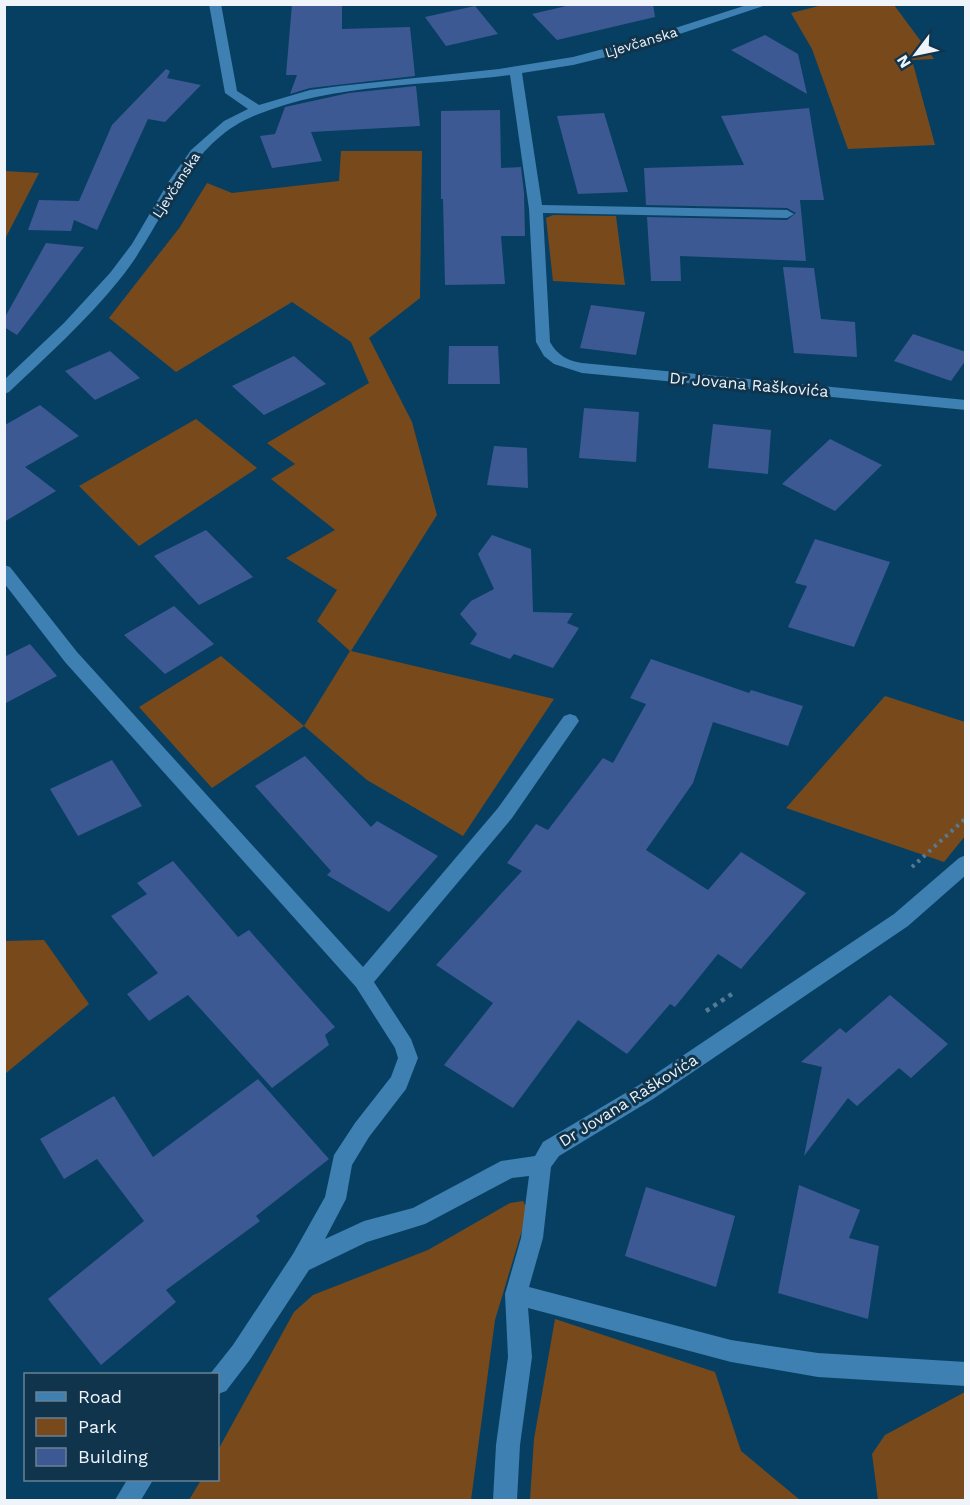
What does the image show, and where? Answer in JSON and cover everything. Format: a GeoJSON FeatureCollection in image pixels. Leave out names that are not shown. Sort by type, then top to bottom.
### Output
{"type":"FeatureCollection","features":[{"type":"Feature","properties":{"kind":"street"},"geometry":{"type":"LineString","coordinates":[[215,4],[231,93],[260,110]]}},
{"type":"Feature","properties":{"kind":"street","name":"Ljevčanska"},"geometry":{"type":"LineString","coordinates":[[4,389],[84,311],[130,257],[192,159],[205,142],[221,129],[260,110],[299,98],[339,90],[516,71],[611,52],[764,4]]}},
{"type":"Feature","properties":{"kind":"street"},"geometry":{"type":"LineString","coordinates":[[516,71],[536,209],[787,214]]}},
{"type":"Feature","properties":{"kind":"street","name":"Dr Jovana Raškovića"},"geometry":{"type":"LineString","coordinates":[[536,209],[543,342],[550,355],[558,361],[582,368],[966,405]]}},
{"type":"Feature","properties":{"kind":"street"},"geometry":{"type":"LineString","coordinates":[[4,571],[71,657],[363,981],[404,1046],[408,1058],[399,1082],[362,1130],[342,1162],[335,1199],[296,1272],[284,1285],[241,1353],[219,1382]]}},
{"type":"Feature","properties":{"kind":"street"},"geometry":{"type":"LineString","coordinates":[[363,981],[505,813],[570,721]]}},
{"type":"Feature","properties":{"kind":"street","name":"Dr Jovana Raškovića"},"geometry":{"type":"LineString","coordinates":[[542,1165],[551,1149],[646,1092],[901,920],[966,863]]}},
{"type":"Feature","properties":{"kind":"street"},"geometry":{"type":"LineString","coordinates":[[301,1262],[364,1233],[417,1217],[509,1168],[542,1165],[531,1238],[516,1294],[520,1357],[508,1445],[505,1500]]}},
{"type":"Feature","properties":{"kind":"street"},"geometry":{"type":"LineString","coordinates":[[516,1294],[731,1351],[818,1365],[966,1374]]}},
{"type":"Feature","properties":{"kind":"street"},"geometry":{"type":"LineString","coordinates":[[127,1500],[140,1481]]}},
{"type":"Feature","properties":{"kind":"green space"},"geometry":{"type":"Polygon","coordinates":[[[827,4],[894,5],[934,59],[912,60],[935,145],[848,149],[812,49],[791,13],[827,4]]]}},
{"type":"Feature","properties":{"kind":"green space"},"geometry":{"type":"Polygon","coordinates":[[[341,151],[422,151],[420,298],[369,338],[412,422],[437,515],[351,651],[554,699],[463,836],[367,780],[304,726],[350,651],[317,621],[337,590],[286,558],[335,530],[271,479],[295,464],[267,443],[369,383],[351,342],[292,302],[176,372],[109,318],[180,227],[207,183],[232,193],[339,181],[341,151]]]}},
{"type":"Feature","properties":{"kind":"green space"},"geometry":{"type":"Polygon","coordinates":[[[4,171],[39,173],[5,239],[4,171]]]}},
{"type":"Feature","properties":{"kind":"green space"},"geometry":{"type":"Polygon","coordinates":[[[553,215],[616,216],[625,285],[553,281],[546,218],[553,215]]]}},
{"type":"Feature","properties":{"kind":"green space"},"geometry":{"type":"Polygon","coordinates":[[[196,419],[257,468],[139,546],[79,486],[196,419]]]}},
{"type":"Feature","properties":{"kind":"green space"},"geometry":{"type":"Polygon","coordinates":[[[221,656],[304,726],[212,788],[139,707],[221,656]]]}},
{"type":"Feature","properties":{"kind":"green space"},"geometry":{"type":"Polygon","coordinates":[[[885,696],[965,722],[965,836],[944,862],[786,808],[885,696]]]}},
{"type":"Feature","properties":{"kind":"green space"},"geometry":{"type":"Polygon","coordinates":[[[44,940],[89,1004],[5,1074],[5,941],[44,940]]]}},
{"type":"Feature","properties":{"kind":"green space"},"geometry":{"type":"Polygon","coordinates":[[[523,1201],[528,1210],[495,1320],[471,1500],[189,1500],[200,1481],[219,1481],[219,1448],[294,1312],[313,1295],[428,1250],[510,1203],[523,1201]]]}},
{"type":"Feature","properties":{"kind":"green space"},"geometry":{"type":"Polygon","coordinates":[[[555,1319],[715,1372],[741,1451],[800,1500],[530,1500],[534,1439],[555,1319]]]}},
{"type":"Feature","properties":{"kind":"green space"},"geometry":{"type":"Polygon","coordinates":[[[965,1392],[965,1500],[878,1500],[872,1454],[885,1435],[965,1392]]]}},
{"type":"Feature","properties":{"kind":"building"},"geometry":{"type":"Polygon","coordinates":[[[292,4],[342,4],[342,29],[410,27],[415,76],[310,88],[290,94],[297,75],[286,75],[292,4]]]}},
{"type":"Feature","properties":{"kind":"building"},"geometry":{"type":"Polygon","coordinates":[[[575,4],[653,4],[655,17],[557,40],[532,14],[575,4]]]}},
{"type":"Feature","properties":{"kind":"building"},"geometry":{"type":"Polygon","coordinates":[[[475,6],[498,34],[446,46],[425,17],[475,6]]]}},
{"type":"Feature","properties":{"kind":"building"},"geometry":{"type":"Polygon","coordinates":[[[765,35],[798,54],[807,94],[731,50],[765,35]]]}},
{"type":"Feature","properties":{"kind":"building"},"geometry":{"type":"Polygon","coordinates":[[[166,69],[170,71],[167,78],[201,85],[165,122],[148,119],[97,230],[74,220],[71,231],[28,230],[39,200],[79,201],[112,125],[166,69]]]}},
{"type":"Feature","properties":{"kind":"building"},"geometry":{"type":"Polygon","coordinates":[[[416,86],[420,126],[311,132],[322,161],[272,168],[260,136],[275,134],[285,107],[349,93],[416,86]]]}},
{"type":"Feature","properties":{"kind":"building"},"geometry":{"type":"Polygon","coordinates":[[[809,108],[824,200],[800,200],[806,261],[680,256],[681,281],[651,281],[647,217],[787,220],[796,213],[787,208],[646,205],[644,168],[744,165],[721,116],[809,108]]]}},
{"type":"Feature","properties":{"kind":"building"},"geometry":{"type":"Polygon","coordinates":[[[500,110],[501,168],[521,167],[525,236],[501,236],[505,284],[445,285],[443,199],[441,199],[441,111],[500,110]]]}},
{"type":"Feature","properties":{"kind":"building"},"geometry":{"type":"Polygon","coordinates":[[[604,113],[628,192],[578,194],[557,116],[604,113]]]}},
{"type":"Feature","properties":{"kind":"building"},"geometry":{"type":"Polygon","coordinates":[[[46,243],[84,247],[17,335],[4,327],[4,319],[46,243]]]}},
{"type":"Feature","properties":{"kind":"building"},"geometry":{"type":"Polygon","coordinates":[[[783,267],[814,268],[821,319],[855,322],[857,357],[794,353],[783,267]]]}},
{"type":"Feature","properties":{"kind":"building"},"geometry":{"type":"Polygon","coordinates":[[[591,305],[645,312],[636,355],[580,348],[591,305]]]}},
{"type":"Feature","properties":{"kind":"building"},"geometry":{"type":"Polygon","coordinates":[[[913,334],[966,352],[966,360],[951,381],[894,361],[913,334]]]}},
{"type":"Feature","properties":{"kind":"building"},"geometry":{"type":"Polygon","coordinates":[[[449,346],[498,346],[500,384],[448,384],[449,346]]]}},
{"type":"Feature","properties":{"kind":"building"},"geometry":{"type":"Polygon","coordinates":[[[110,351],[140,378],[95,400],[65,371],[110,351]]]}},
{"type":"Feature","properties":{"kind":"building"},"geometry":{"type":"Polygon","coordinates":[[[294,356],[326,384],[264,415],[232,386],[294,356]]]}},
{"type":"Feature","properties":{"kind":"building"},"geometry":{"type":"Polygon","coordinates":[[[40,405],[79,436],[25,467],[56,491],[4,522],[5,425],[40,405]]]}},
{"type":"Feature","properties":{"kind":"building"},"geometry":{"type":"Polygon","coordinates":[[[584,408],[639,412],[636,462],[579,458],[584,408]]]}},
{"type":"Feature","properties":{"kind":"building"},"geometry":{"type":"Polygon","coordinates":[[[713,424],[771,430],[768,474],[708,468],[713,424]]]}},
{"type":"Feature","properties":{"kind":"building"},"geometry":{"type":"Polygon","coordinates":[[[830,439],[882,465],[835,511],[782,484],[830,439]]]}},
{"type":"Feature","properties":{"kind":"building"},"geometry":{"type":"Polygon","coordinates":[[[494,446],[527,448],[528,488],[487,485],[494,446]]]}},
{"type":"Feature","properties":{"kind":"building"},"geometry":{"type":"Polygon","coordinates":[[[206,530],[253,577],[199,605],[154,556],[206,530]]]}},
{"type":"Feature","properties":{"kind":"building"},"geometry":{"type":"Polygon","coordinates":[[[492,535],[531,549],[533,612],[573,613],[567,623],[579,628],[553,668],[514,654],[510,659],[470,644],[477,634],[460,614],[471,601],[494,589],[478,554],[492,535]]]}},
{"type":"Feature","properties":{"kind":"building"},"geometry":{"type":"Polygon","coordinates":[[[815,539],[890,562],[854,647],[788,627],[807,586],[795,583],[815,539]]]}},
{"type":"Feature","properties":{"kind":"building"},"geometry":{"type":"Polygon","coordinates":[[[174,606],[214,644],[165,674],[124,635],[174,606]]]}},
{"type":"Feature","properties":{"kind":"building"},"geometry":{"type":"Polygon","coordinates":[[[30,644],[57,676],[4,704],[4,657],[30,644]]]}},
{"type":"Feature","properties":{"kind":"building"},"geometry":{"type":"Polygon","coordinates":[[[651,659],[749,693],[751,690],[803,706],[788,746],[713,722],[693,783],[646,850],[708,890],[741,852],[806,893],[741,969],[718,954],[675,1007],[670,1004],[627,1054],[578,1020],[513,1108],[444,1065],[493,1003],[436,965],[522,871],[507,863],[536,824],[548,830],[603,758],[613,763],[646,704],[630,698],[651,659]]]}},
{"type":"Feature","properties":{"kind":"building"},"geometry":{"type":"Polygon","coordinates":[[[305,756],[371,827],[377,821],[438,856],[389,912],[327,875],[331,871],[255,786],[305,756]]]}},
{"type":"Feature","properties":{"kind":"building"},"geometry":{"type":"Polygon","coordinates":[[[112,760],[142,806],[78,836],[50,789],[112,760]]]}},
{"type":"Feature","properties":{"kind":"building"},"geometry":{"type":"Polygon","coordinates":[[[173,861],[238,937],[249,930],[335,1027],[325,1035],[329,1045],[272,1088],[188,995],[149,1021],[127,994],[158,973],[111,916],[147,894],[137,883],[173,861]]]}},
{"type":"Feature","properties":{"kind":"building"},"geometry":{"type":"Polygon","coordinates":[[[890,995],[948,1044],[911,1078],[899,1068],[857,1106],[848,1098],[804,1156],[822,1067],[801,1062],[840,1028],[846,1033],[890,995]]]}},
{"type":"Feature","properties":{"kind":"building"},"geometry":{"type":"Polygon","coordinates":[[[258,1079],[329,1159],[256,1216],[260,1221],[166,1290],[176,1302],[101,1365],[48,1299],[144,1221],[97,1159],[64,1179],[40,1139],[114,1096],[153,1157],[258,1079]]]}},
{"type":"Feature","properties":{"kind":"building"},"geometry":{"type":"Polygon","coordinates":[[[799,1185],[860,1210],[849,1238],[879,1246],[868,1319],[778,1293],[799,1185]]]}},
{"type":"Feature","properties":{"kind":"building"},"geometry":{"type":"Polygon","coordinates":[[[646,1187],[735,1216],[716,1287],[625,1256],[646,1187]]]}}]}
